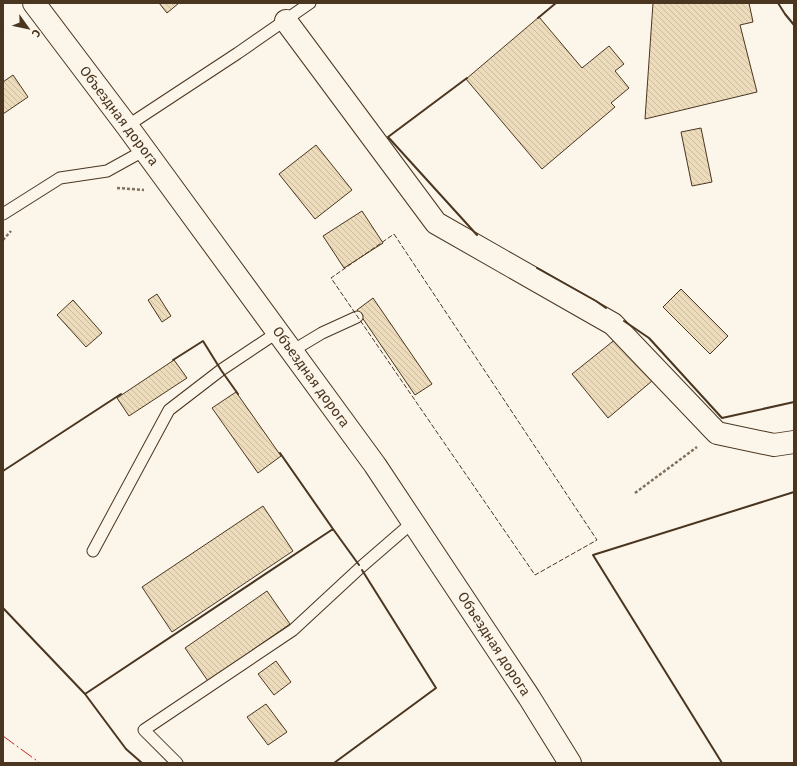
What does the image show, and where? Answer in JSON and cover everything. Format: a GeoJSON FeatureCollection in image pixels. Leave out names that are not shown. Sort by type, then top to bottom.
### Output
{"type":"FeatureCollection","features":[{"type":"Feature","properties":{"kind":"main road","name":"Объездная дорога"},"geometry":{"type":"LineString","coordinates":[[34,3],[145,150],[375,465],[529,697],[570,763]]}},
{"type":"Feature","properties":{"kind":"main road"},"geometry":{"type":"LineString","coordinates":[[286,21],[436,223],[613,324],[717,433],[774,445],[794,442]]}},
{"type":"Feature","properties":{"kind":"lane"},"geometry":{"type":"LineString","coordinates":[[127,126],[286,21],[310,3]]}},
{"type":"Feature","properties":{"kind":"lane"},"geometry":{"type":"LineString","coordinates":[[3,214],[60,178],[107,171],[145,150]]}},
{"type":"Feature","properties":{"kind":"lane"},"geometry":{"type":"LineString","coordinates":[[292,351],[322,333],[357,316]]}},
{"type":"Feature","properties":{"kind":"lane"},"geometry":{"type":"LineString","coordinates":[[93,551],[169,410],[221,370],[278,332]]}},
{"type":"Feature","properties":{"kind":"lane"},"geometry":{"type":"LineString","coordinates":[[177,763],[144,730],[293,630],[413,522]]}},
{"type":"Feature","properties":{"kind":"path"},"geometry":{"type":"LineString","coordinates":[[113,187],[148,190],[181,200]]}},
{"type":"Feature","properties":{"kind":"path"},"geometry":{"type":"LineString","coordinates":[[3,240],[12,230]]}},
{"type":"Feature","properties":{"kind":"path"},"geometry":{"type":"LineString","coordinates":[[635,493],[717,433]]}},
{"type":"Feature","properties":{"kind":"building"},"geometry":{"type":"Polygon","coordinates":[[[159,3],[179,3],[167,13],[159,3]]]}},
{"type":"Feature","properties":{"kind":"building"},"geometry":{"type":"Polygon","coordinates":[[[653,3],[749,3],[753,22],[740,25],[757,92],[645,119],[653,3]]]}},
{"type":"Feature","properties":{"kind":"building"},"geometry":{"type":"Polygon","coordinates":[[[539,17],[582,68],[609,46],[624,64],[615,71],[629,88],[611,103],[615,107],[542,169],[466,79],[539,17]]]}},
{"type":"Feature","properties":{"kind":"building"},"geometry":{"type":"Polygon","coordinates":[[[13,75],[28,97],[3,114],[3,82],[13,75]]]}},
{"type":"Feature","properties":{"kind":"building"},"geometry":{"type":"Polygon","coordinates":[[[701,128],[712,182],[692,186],[681,132],[701,128]]]}},
{"type":"Feature","properties":{"kind":"building"},"geometry":{"type":"Polygon","coordinates":[[[316,145],[352,190],[315,219],[279,174],[316,145]]]}},
{"type":"Feature","properties":{"kind":"building"},"geometry":{"type":"Polygon","coordinates":[[[362,211],[383,243],[344,268],[323,236],[362,211]]]}},
{"type":"Feature","properties":{"kind":"building"},"geometry":{"type":"Polygon","coordinates":[[[681,289],[728,336],[710,354],[663,307],[681,289]]]}},
{"type":"Feature","properties":{"kind":"building"},"geometry":{"type":"Polygon","coordinates":[[[157,294],[171,316],[162,322],[148,300],[157,294]]]}},
{"type":"Feature","properties":{"kind":"building"},"geometry":{"type":"Polygon","coordinates":[[[373,298],[432,384],[415,395],[357,310],[373,298]]]}},
{"type":"Feature","properties":{"kind":"building"},"geometry":{"type":"Polygon","coordinates":[[[73,300],[102,333],[86,347],[57,315],[73,300]]]}},
{"type":"Feature","properties":{"kind":"building"},"geometry":{"type":"Polygon","coordinates":[[[617,338],[652,381],[608,418],[572,374],[617,338]]]}},
{"type":"Feature","properties":{"kind":"building"},"geometry":{"type":"Polygon","coordinates":[[[174,360],[187,378],[129,416],[117,398],[174,360]]]}},
{"type":"Feature","properties":{"kind":"building"},"geometry":{"type":"Polygon","coordinates":[[[236,392],[281,456],[258,473],[212,408],[236,392]]]}},
{"type":"Feature","properties":{"kind":"building"},"geometry":{"type":"Polygon","coordinates":[[[263,506],[293,551],[172,632],[142,587],[263,506]]]}},
{"type":"Feature","properties":{"kind":"building"},"geometry":{"type":"Polygon","coordinates":[[[267,591],[290,624],[208,681],[185,648],[267,591]]]}},
{"type":"Feature","properties":{"kind":"building"},"geometry":{"type":"Polygon","coordinates":[[[276,661],[291,682],[274,695],[258,674],[276,661]]]}},
{"type":"Feature","properties":{"kind":"building"},"geometry":{"type":"Polygon","coordinates":[[[266,704],[287,732],[268,745],[247,717],[266,704]]]}},
{"type":"Feature","properties":{"kind":"fence"},"geometry":{"type":"LineString","coordinates":[[394,234],[597,540],[535,575],[331,278],[394,234]]}},
{"type":"Feature","properties":{"kind":"wall"},"geometry":{"type":"LineString","coordinates":[[538,18],[556,3]]}},
{"type":"Feature","properties":{"kind":"wall"},"geometry":{"type":"LineString","coordinates":[[778,3],[794,25]]}},
{"type":"Feature","properties":{"kind":"wall"},"geometry":{"type":"LineString","coordinates":[[467,78],[388,137],[477,235]]}},
{"type":"Feature","properties":{"kind":"wall"},"geometry":{"type":"LineString","coordinates":[[537,268],[606,308]]}},
{"type":"Feature","properties":{"kind":"wall"},"geometry":{"type":"LineString","coordinates":[[624,321],[649,338],[722,418],[794,402]]}},
{"type":"Feature","properties":{"kind":"wall"},"geometry":{"type":"LineString","coordinates":[[173,360],[203,341],[238,394]]}},
{"type":"Feature","properties":{"kind":"wall"},"geometry":{"type":"LineString","coordinates":[[3,471],[121,394]]}},
{"type":"Feature","properties":{"kind":"wall"},"geometry":{"type":"LineString","coordinates":[[3,608],[85,694],[333,529],[280,453]]}},
{"type":"Feature","properties":{"kind":"wall"},"geometry":{"type":"LineString","coordinates":[[722,763],[593,555],[794,492]]}},
{"type":"Feature","properties":{"kind":"wall"},"geometry":{"type":"LineString","coordinates":[[332,530],[333,529],[359,565]]}},
{"type":"Feature","properties":{"kind":"wall"},"geometry":{"type":"LineString","coordinates":[[334,763],[436,688],[362,570]]}},
{"type":"Feature","properties":{"kind":"wall"},"geometry":{"type":"LineString","coordinates":[[85,694],[126,749],[142,763]]}},
{"type":"Feature","properties":{"kind":"power"},"geometry":{"type":"LineString","coordinates":[[3,736],[40,763]]}}]}
